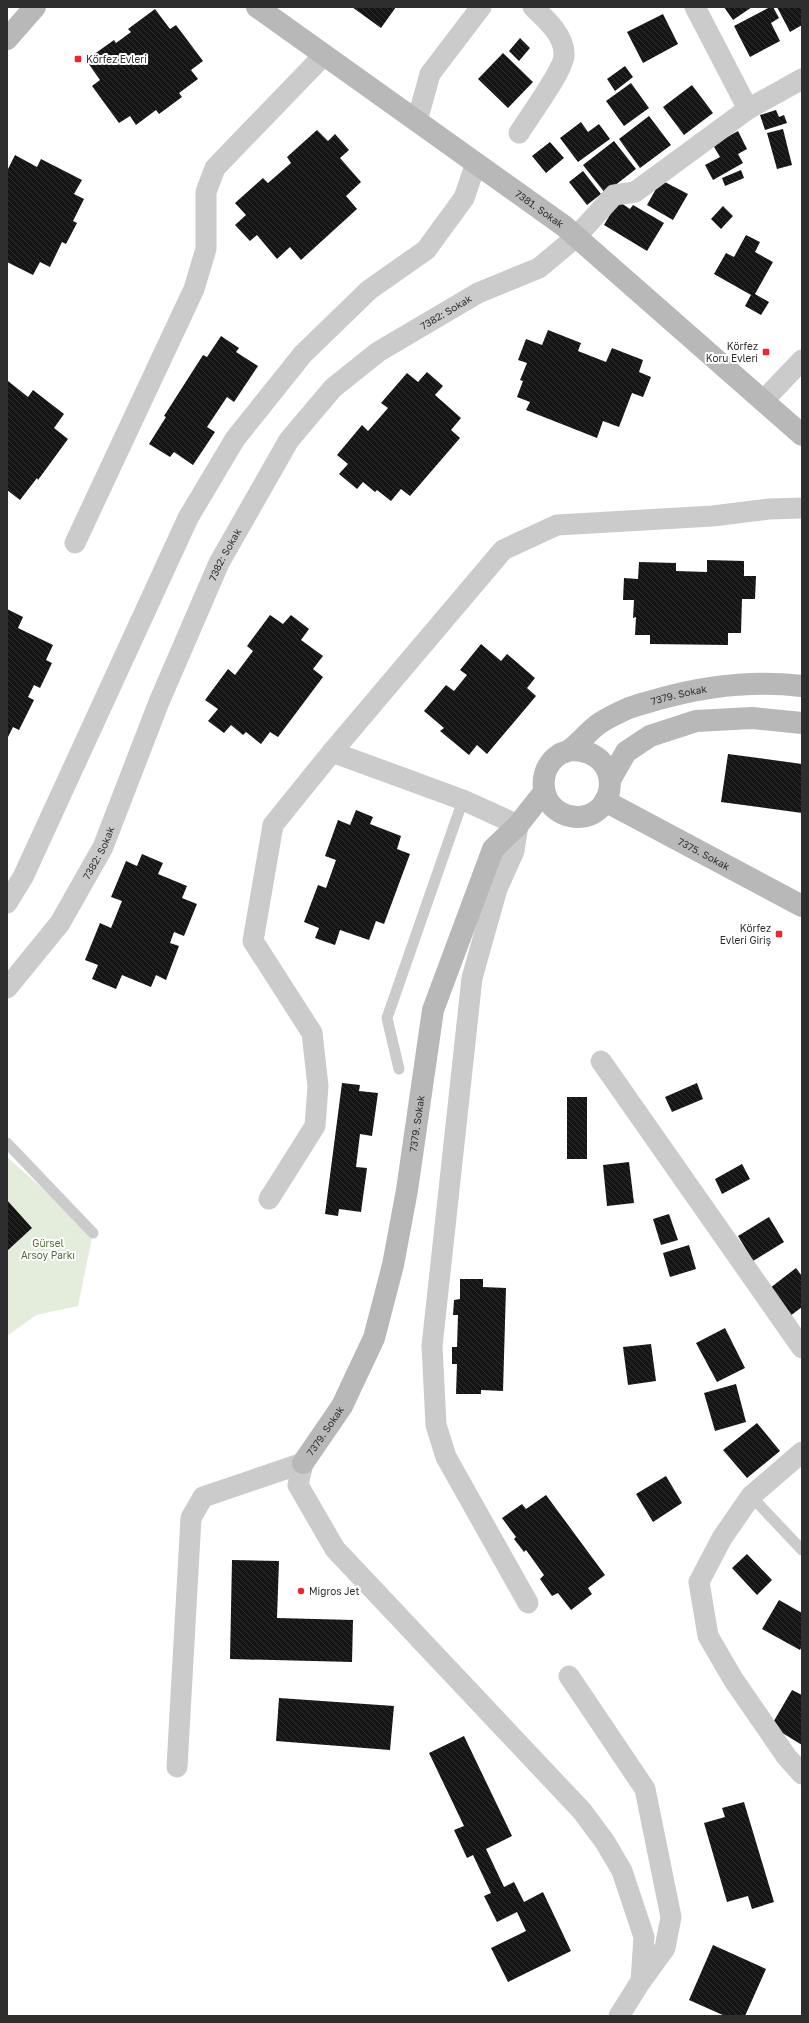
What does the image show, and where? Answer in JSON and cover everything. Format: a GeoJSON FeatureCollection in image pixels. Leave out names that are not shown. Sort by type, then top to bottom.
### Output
{"type":"FeatureCollection","features":[{"type":"Feature","properties":{"kind":"street"},"geometry":{"type":"LineString","coordinates":[[7,39],[35,7]]}},
{"type":"Feature","properties":{"kind":"street","name":"7381. Sokak"},"geometry":{"type":"LineString","coordinates":[[257,7],[564,226],[802,435]]}},
{"type":"Feature","properties":{"kind":"street"},"geometry":{"type":"LineString","coordinates":[[417,121],[430,74],[481,7]]}},
{"type":"Feature","properties":{"kind":"street"},"geometry":{"type":"LineString","coordinates":[[519,133],[559,69],[564,56],[563,47],[552,24],[534,7]]}},
{"type":"Feature","properties":{"kind":"street"},"geometry":{"type":"LineString","coordinates":[[694,7],[748,109]]}},
{"type":"Feature","properties":{"kind":"street"},"geometry":{"type":"LineString","coordinates":[[75,543],[194,289],[206,249],[206,192],[215,168],[324,55]]}},
{"type":"Feature","properties":{"kind":"street","name":"7382: Sokak"},"geometry":{"type":"LineString","coordinates":[[7,988],[60,923],[103,847],[159,702],[219,563],[289,440],[333,388],[378,352],[478,293],[539,268],[576,237],[614,195],[635,192],[748,109],[802,80]]}},
{"type":"Feature","properties":{"kind":"street"},"geometry":{"type":"LineString","coordinates":[[7,903],[24,877],[188,518],[235,438],[303,354],[369,290],[426,250],[464,198],[476,163]]}},
{"type":"Feature","properties":{"kind":"street"},"geometry":{"type":"LineString","coordinates":[[763,401],[802,360]]}},
{"type":"Feature","properties":{"kind":"street"},"geometry":{"type":"LineString","coordinates":[[269,1199],[315,1126],[318,1086],[312,1033],[253,942],[273,825],[332,752],[502,550],[557,526],[713,516],[769,509],[802,508]]}},
{"type":"Feature","properties":{"kind":"street","name":"7379. Sokak"},"geometry":{"type":"LineString","coordinates":[[303,1463],[342,1406],[374,1338],[393,1265],[407,1190],[433,1010],[493,849],[518,825],[544,792],[543,781],[545,770],[552,761],[560,754],[570,750],[599,723],[630,707],[682,693],[739,683],[802,686]]}},
{"type":"Feature","properties":{"kind":"street"},"geometry":{"type":"LineString","coordinates":[[610,780],[626,752],[650,736],[696,721],[752,718],[802,723]]}},
{"type":"Feature","properties":{"kind":"street"},"geometry":{"type":"LineString","coordinates":[[544,792],[549,802],[556,810],[566,815],[577,817],[588,815],[598,809],[605,801],[610,790],[610,780],[604,764],[592,753],[582,750],[570,750]]}},
{"type":"Feature","properties":{"kind":"street"},"geometry":{"type":"LineString","coordinates":[[332,752],[463,800],[518,825],[514,850],[497,889],[472,978],[432,1346],[436,1425],[446,1457],[528,1603]]}},
{"type":"Feature","properties":{"kind":"street","name":"7375. Sokak"},"geometry":{"type":"LineString","coordinates":[[605,801],[802,906]]}},
{"type":"Feature","properties":{"kind":"street"},"geometry":{"type":"LineString","coordinates":[[601,1061],[802,1348]]}},
{"type":"Feature","properties":{"kind":"street"},"geometry":{"type":"LineString","coordinates":[[802,1452],[751,1496],[722,1538],[699,1582],[708,1636],[733,1680],[786,1756],[802,1774]]}},
{"type":"Feature","properties":{"kind":"street"},"geometry":{"type":"LineString","coordinates":[[177,1767],[190,1518],[203,1497],[303,1463]]}},
{"type":"Feature","properties":{"kind":"street"},"geometry":{"type":"LineString","coordinates":[[303,1463],[298,1485],[335,1549],[582,1811],[605,1842],[622,1871],[644,1937],[641,1981]]}},
{"type":"Feature","properties":{"kind":"street"},"geometry":{"type":"LineString","coordinates":[[569,1676],[645,1789],[671,1917],[665,1948],[641,1981],[619,2016]]}},
{"type":"Feature","properties":{"kind":"lane"},"geometry":{"type":"LineString","coordinates":[[399,1070],[387,1018],[463,800]]}},
{"type":"Feature","properties":{"kind":"lane"},"geometry":{"type":"LineString","coordinates":[[7,1143],[93,1233]]}},
{"type":"Feature","properties":{"kind":"lane"},"geometry":{"type":"LineString","coordinates":[[751,1496],[802,1550]]}},
{"type":"Feature","properties":{"kind":"green space","name":"Gürsel Arsoy Parkı"},"geometry":{"type":"Polygon","coordinates":[[[7,1157],[93,1233],[78,1306],[36,1315],[7,1336],[7,1157]]]}},
{"type":"Feature","properties":{"kind":"building"},"geometry":{"type":"Polygon","coordinates":[[[352,7],[396,7],[381,28],[352,7]]]}},
{"type":"Feature","properties":{"kind":"building"},"geometry":{"type":"Polygon","coordinates":[[[724,7],[752,7],[733,20],[724,7]]]}},
{"type":"Feature","properties":{"kind":"building"},"geometry":{"type":"Polygon","coordinates":[[[770,7],[773,7],[779,18],[771,23],[780,41],[750,57],[734,26],[770,7]]]}},
{"type":"Feature","properties":{"kind":"building"},"geometry":{"type":"Polygon","coordinates":[[[777,7],[802,7],[802,25],[790,32],[777,7]]]}},
{"type":"Feature","properties":{"kind":"building"},"geometry":{"type":"Polygon","coordinates":[[[155,9],[170,29],[176,25],[203,61],[191,70],[198,79],[179,93],[182,97],[159,114],[156,110],[136,125],[130,116],[119,123],[92,86],[100,80],[86,60],[114,40],[116,43],[131,32],[128,29],[155,9]]]}},
{"type":"Feature","properties":{"kind":"building"},"geometry":{"type":"Polygon","coordinates":[[[663,14],[678,44],[643,63],[627,32],[663,14]]]}},
{"type":"Feature","properties":{"kind":"building"},"geometry":{"type":"Polygon","coordinates":[[[520,38],[530,48],[519,61],[509,51],[520,38]]]}},
{"type":"Feature","properties":{"kind":"building"},"geometry":{"type":"Polygon","coordinates":[[[503,53],[533,82],[508,108],[478,79],[503,53]]]}},
{"type":"Feature","properties":{"kind":"building"},"geometry":{"type":"Polygon","coordinates":[[[625,66],[633,77],[615,91],[607,79],[625,66]]]}},
{"type":"Feature","properties":{"kind":"building"},"geometry":{"type":"Polygon","coordinates":[[[631,83],[649,108],[624,126],[606,101],[631,83]]]}},
{"type":"Feature","properties":{"kind":"building"},"geometry":{"type":"Polygon","coordinates":[[[692,85],[713,113],[684,135],[663,107],[692,85]]]}},
{"type":"Feature","properties":{"kind":"building"},"geometry":{"type":"Polygon","coordinates":[[[776,110],[779,117],[784,115],[787,123],[765,130],[760,115],[776,110]]]}},
{"type":"Feature","properties":{"kind":"building"},"geometry":{"type":"Polygon","coordinates":[[[649,116],[671,145],[640,168],[619,139],[649,116]]]}},
{"type":"Feature","properties":{"kind":"building"},"geometry":{"type":"Polygon","coordinates":[[[581,122],[588,132],[599,124],[610,139],[578,162],[560,138],[581,122]]]}},
{"type":"Feature","properties":{"kind":"building"},"geometry":{"type":"Polygon","coordinates":[[[783,129],[792,165],[777,169],[767,133],[783,129]]]}},
{"type":"Feature","properties":{"kind":"building"},"geometry":{"type":"Polygon","coordinates":[[[317,130],[328,141],[335,134],[349,150],[340,158],[361,182],[346,196],[357,209],[301,260],[290,247],[277,259],[257,235],[250,241],[235,225],[246,215],[235,203],[263,178],[268,183],[291,163],[287,157],[317,130]]]}},
{"type":"Feature","properties":{"kind":"building"},"geometry":{"type":"Polygon","coordinates":[[[738,131],[747,149],[738,154],[743,163],[713,180],[705,165],[720,157],[713,145],[738,131]]]}},
{"type":"Feature","properties":{"kind":"building"},"geometry":{"type":"Polygon","coordinates":[[[614,141],[636,169],[605,193],[583,165],[614,141]]]}},
{"type":"Feature","properties":{"kind":"building"},"geometry":{"type":"Polygon","coordinates":[[[550,142],[564,158],[546,173],[532,156],[550,142]]]}},
{"type":"Feature","properties":{"kind":"building"},"geometry":{"type":"Polygon","coordinates":[[[15,155],[37,167],[41,159],[82,180],[74,194],[84,199],[73,221],[77,223],[66,244],[62,242],[50,267],[40,262],[33,275],[7,262],[7,171],[15,155]]]}},
{"type":"Feature","properties":{"kind":"building"},"geometry":{"type":"Polygon","coordinates":[[[741,170],[744,178],[725,186],[722,178],[741,170]]]}},
{"type":"Feature","properties":{"kind":"building"},"geometry":{"type":"Polygon","coordinates":[[[583,171],[601,194],[587,205],[569,182],[583,171]]]}},
{"type":"Feature","properties":{"kind":"building"},"geometry":{"type":"Polygon","coordinates":[[[661,180],[688,194],[673,220],[647,205],[661,180]]]}},
{"type":"Feature","properties":{"kind":"building"},"geometry":{"type":"Polygon","coordinates":[[[618,201],[630,209],[633,205],[664,223],[647,251],[604,225],[618,201]]]}},
{"type":"Feature","properties":{"kind":"building"},"geometry":{"type":"Polygon","coordinates":[[[723,206],[733,216],[721,229],[711,219],[723,206]]]}},
{"type":"Feature","properties":{"kind":"building"},"geometry":{"type":"Polygon","coordinates":[[[746,235],[760,242],[755,252],[773,262],[755,294],[769,302],[761,315],[745,306],[751,295],[714,274],[726,253],[734,257],[746,235]]]}},
{"type":"Feature","properties":{"kind":"building"},"geometry":{"type":"Polygon","coordinates":[[[548,330],[581,343],[578,351],[606,362],[612,348],[643,360],[639,372],[651,377],[643,397],[632,393],[619,427],[603,421],[597,438],[526,410],[530,402],[517,397],[523,381],[520,380],[527,363],[518,360],[526,339],[542,345],[548,330]]]}},
{"type":"Feature","properties":{"kind":"building"},"geometry":{"type":"Polygon","coordinates":[[[221,336],[239,348],[236,352],[258,366],[234,402],[227,397],[207,427],[215,432],[193,465],[174,452],[170,457],[149,444],[166,417],[164,416],[203,355],[207,357],[221,336]]]}},
{"type":"Feature","properties":{"kind":"building"},"geometry":{"type":"Polygon","coordinates":[[[427,372],[443,386],[435,395],[461,418],[451,430],[460,438],[410,496],[401,489],[391,501],[377,490],[375,492],[363,482],[357,489],[339,474],[348,464],[337,455],[362,425],[368,431],[388,408],[381,403],[407,373],[418,382],[427,372]]]}},
{"type":"Feature","properties":{"kind":"building"},"geometry":{"type":"Polygon","coordinates":[[[8,381],[28,397],[33,390],[64,414],[54,428],[68,439],[38,480],[37,478],[20,500],[7,490],[8,381]]]}},
{"type":"Feature","properties":{"kind":"building"},"geometry":{"type":"Polygon","coordinates":[[[707,560],[744,561],[744,576],[756,576],[755,599],[742,599],[741,633],[728,633],[728,645],[650,644],[650,635],[635,635],[636,617],[633,618],[634,600],[623,600],[624,578],[638,579],[639,562],[676,563],[676,571],[707,572],[707,560]]]}},
{"type":"Feature","properties":{"kind":"building"},"geometry":{"type":"Polygon","coordinates":[[[7,609],[23,617],[18,628],[53,645],[46,660],[52,663],[40,688],[34,685],[28,697],[34,700],[19,730],[13,727],[7,739],[7,609]]]}},
{"type":"Feature","properties":{"kind":"building"},"geometry":{"type":"Polygon","coordinates":[[[270,615],[283,624],[291,615],[309,629],[301,640],[323,656],[313,669],[323,677],[278,737],[270,732],[261,744],[246,732],[243,735],[231,725],[224,733],[208,721],[218,709],[205,700],[228,669],[235,675],[253,651],[247,646],[270,615]]]}},
{"type":"Feature","properties":{"kind":"building"},"geometry":{"type":"Polygon","coordinates":[[[481,644],[501,661],[507,654],[535,678],[527,688],[536,696],[487,754],[477,745],[469,755],[440,731],[444,728],[424,711],[446,685],[454,691],[467,675],[460,670],[481,644]]]}},
{"type":"Feature","properties":{"kind":"building"},"geometry":{"type":"Polygon","coordinates":[[[728,754],[802,764],[802,813],[721,802],[728,754]]]}},
{"type":"Feature","properties":{"kind":"building"},"geometry":{"type":"Polygon","coordinates":[[[356,810],[373,817],[370,824],[401,836],[397,849],[410,854],[384,924],[376,921],[369,940],[340,930],[335,945],[315,938],[319,928],[304,922],[318,885],[326,888],[336,860],[325,856],[338,820],[350,825],[356,810]]]}},
{"type":"Feature","properties":{"kind":"building"},"geometry":{"type":"Polygon","coordinates":[[[142,854],[163,863],[158,874],[187,886],[182,898],[197,904],[184,936],[174,932],[170,943],[179,946],[166,980],[156,975],[151,987],[122,975],[116,989],[92,979],[98,965],[85,960],[100,923],[111,928],[122,901],[111,897],[126,861],[137,866],[142,854]]]}},
{"type":"Feature","properties":{"kind":"building"},"geometry":{"type":"Polygon","coordinates":[[[342,1083],[360,1085],[359,1091],[378,1093],[372,1136],[360,1134],[356,1167],[367,1168],[361,1212],[339,1209],[338,1216],[325,1214],[342,1083]]]}},
{"type":"Feature","properties":{"kind":"building"},"geometry":{"type":"Polygon","coordinates":[[[697,1083],[703,1099],[672,1112],[665,1097],[697,1083]]]}},
{"type":"Feature","properties":{"kind":"building"},"geometry":{"type":"Polygon","coordinates":[[[567,1097],[587,1097],[587,1159],[567,1159],[567,1097]]]}},
{"type":"Feature","properties":{"kind":"building"},"geometry":{"type":"Polygon","coordinates":[[[629,1162],[634,1203],[607,1206],[603,1165],[629,1162]]]}},
{"type":"Feature","properties":{"kind":"building"},"geometry":{"type":"Polygon","coordinates":[[[742,1164],[750,1179],[722,1194],[715,1179],[742,1164]]]}},
{"type":"Feature","properties":{"kind":"building"},"geometry":{"type":"Polygon","coordinates":[[[7,1200],[32,1228],[7,1251],[7,1200]]]}},
{"type":"Feature","properties":{"kind":"building"},"geometry":{"type":"Polygon","coordinates":[[[669,1214],[678,1240],[661,1245],[653,1219],[669,1214]]]}},
{"type":"Feature","properties":{"kind":"building"},"geometry":{"type":"Polygon","coordinates":[[[769,1217],[784,1242],[753,1261],[738,1236],[769,1217]]]}},
{"type":"Feature","properties":{"kind":"building"},"geometry":{"type":"Polygon","coordinates":[[[689,1245],[696,1269],[670,1277],[663,1253],[689,1245]]]}},
{"type":"Feature","properties":{"kind":"building"},"geometry":{"type":"Polygon","coordinates":[[[796,1268],[802,1276],[802,1307],[790,1316],[770,1288],[796,1268]]]}},
{"type":"Feature","properties":{"kind":"building"},"geometry":{"type":"Polygon","coordinates":[[[460,1279],[483,1279],[483,1287],[506,1288],[503,1391],[481,1390],[481,1394],[456,1394],[457,1364],[452,1364],[452,1347],[457,1347],[458,1315],[453,1315],[454,1300],[460,1299],[460,1279]]]}},
{"type":"Feature","properties":{"kind":"building"},"geometry":{"type":"Polygon","coordinates":[[[725,1328],[745,1368],[717,1382],[696,1343],[725,1328]]]}},
{"type":"Feature","properties":{"kind":"building"},"geometry":{"type":"Polygon","coordinates":[[[651,1344],[656,1381],[628,1385],[623,1347],[651,1344]]]}},
{"type":"Feature","properties":{"kind":"building"},"geometry":{"type":"Polygon","coordinates":[[[736,1384],[746,1422],[715,1431],[704,1393],[736,1384]]]}},
{"type":"Feature","properties":{"kind":"building"},"geometry":{"type":"Polygon","coordinates":[[[757,1423],[780,1451],[747,1478],[723,1450],[757,1423]]]}},
{"type":"Feature","properties":{"kind":"building"},"geometry":{"type":"Polygon","coordinates":[[[666,1476],[682,1503],[653,1522],[636,1494],[666,1476]]]}},
{"type":"Feature","properties":{"kind":"building"},"geometry":{"type":"Polygon","coordinates":[[[546,1495],[605,1575],[588,1588],[592,1594],[571,1610],[558,1593],[552,1596],[540,1579],[544,1575],[526,1550],[524,1552],[514,1539],[516,1537],[502,1518],[522,1504],[526,1509],[546,1495]]]}},
{"type":"Feature","properties":{"kind":"building"},"geometry":{"type":"Polygon","coordinates":[[[747,1554],[772,1580],[757,1595],[732,1568],[747,1554]]]}},
{"type":"Feature","properties":{"kind":"building"},"geometry":{"type":"Polygon","coordinates":[[[232,1560],[279,1561],[277,1618],[353,1620],[352,1662],[230,1659],[232,1560]]]}},
{"type":"Feature","properties":{"kind":"building"},"geometry":{"type":"Polygon","coordinates":[[[779,1600],[802,1613],[802,1646],[800,1650],[762,1629],[779,1600]]]}},
{"type":"Feature","properties":{"kind":"building"},"geometry":{"type":"Polygon","coordinates":[[[792,1690],[802,1695],[802,1745],[771,1726],[792,1690]]]}},
{"type":"Feature","properties":{"kind":"building"},"geometry":{"type":"Polygon","coordinates":[[[279,1698],[394,1706],[390,1750],[276,1741],[279,1698]]]}},
{"type":"Feature","properties":{"kind":"building"},"geometry":{"type":"Polygon","coordinates":[[[464,1736],[512,1836],[486,1849],[504,1887],[514,1882],[524,1902],[543,1892],[571,1951],[508,1982],[491,1948],[526,1931],[517,1912],[497,1922],[484,1896],[491,1893],[473,1855],[467,1858],[454,1830],[464,1826],[429,1753],[464,1736]]]}},
{"type":"Feature","properties":{"kind":"building"},"geometry":{"type":"Polygon","coordinates":[[[744,1802],[774,1902],[752,1909],[748,1896],[727,1902],[704,1823],[725,1817],[722,1808],[744,1802]]]}},
{"type":"Feature","properties":{"kind":"building"},"geometry":{"type":"Polygon","coordinates":[[[713,1945],[766,1969],[745,2016],[725,2016],[689,2000],[713,1945]]]}},
{"type":"Feature","properties":{"kind":"place","name":"Körfez Evleri"},"geometry":{"type":"Point","coordinates":[78,59]}},
{"type":"Feature","properties":{"kind":"place","name":"Körfez Koru Evleri"},"geometry":{"type":"Point","coordinates":[766,352]}},
{"type":"Feature","properties":{"kind":"place","name":"Körfez Evleri Giriş"},"geometry":{"type":"Point","coordinates":[779,934]}},
{"type":"Feature","properties":{"kind":"place","name":"Migros Jet"},"geometry":{"type":"Point","coordinates":[301,1591]}}]}
